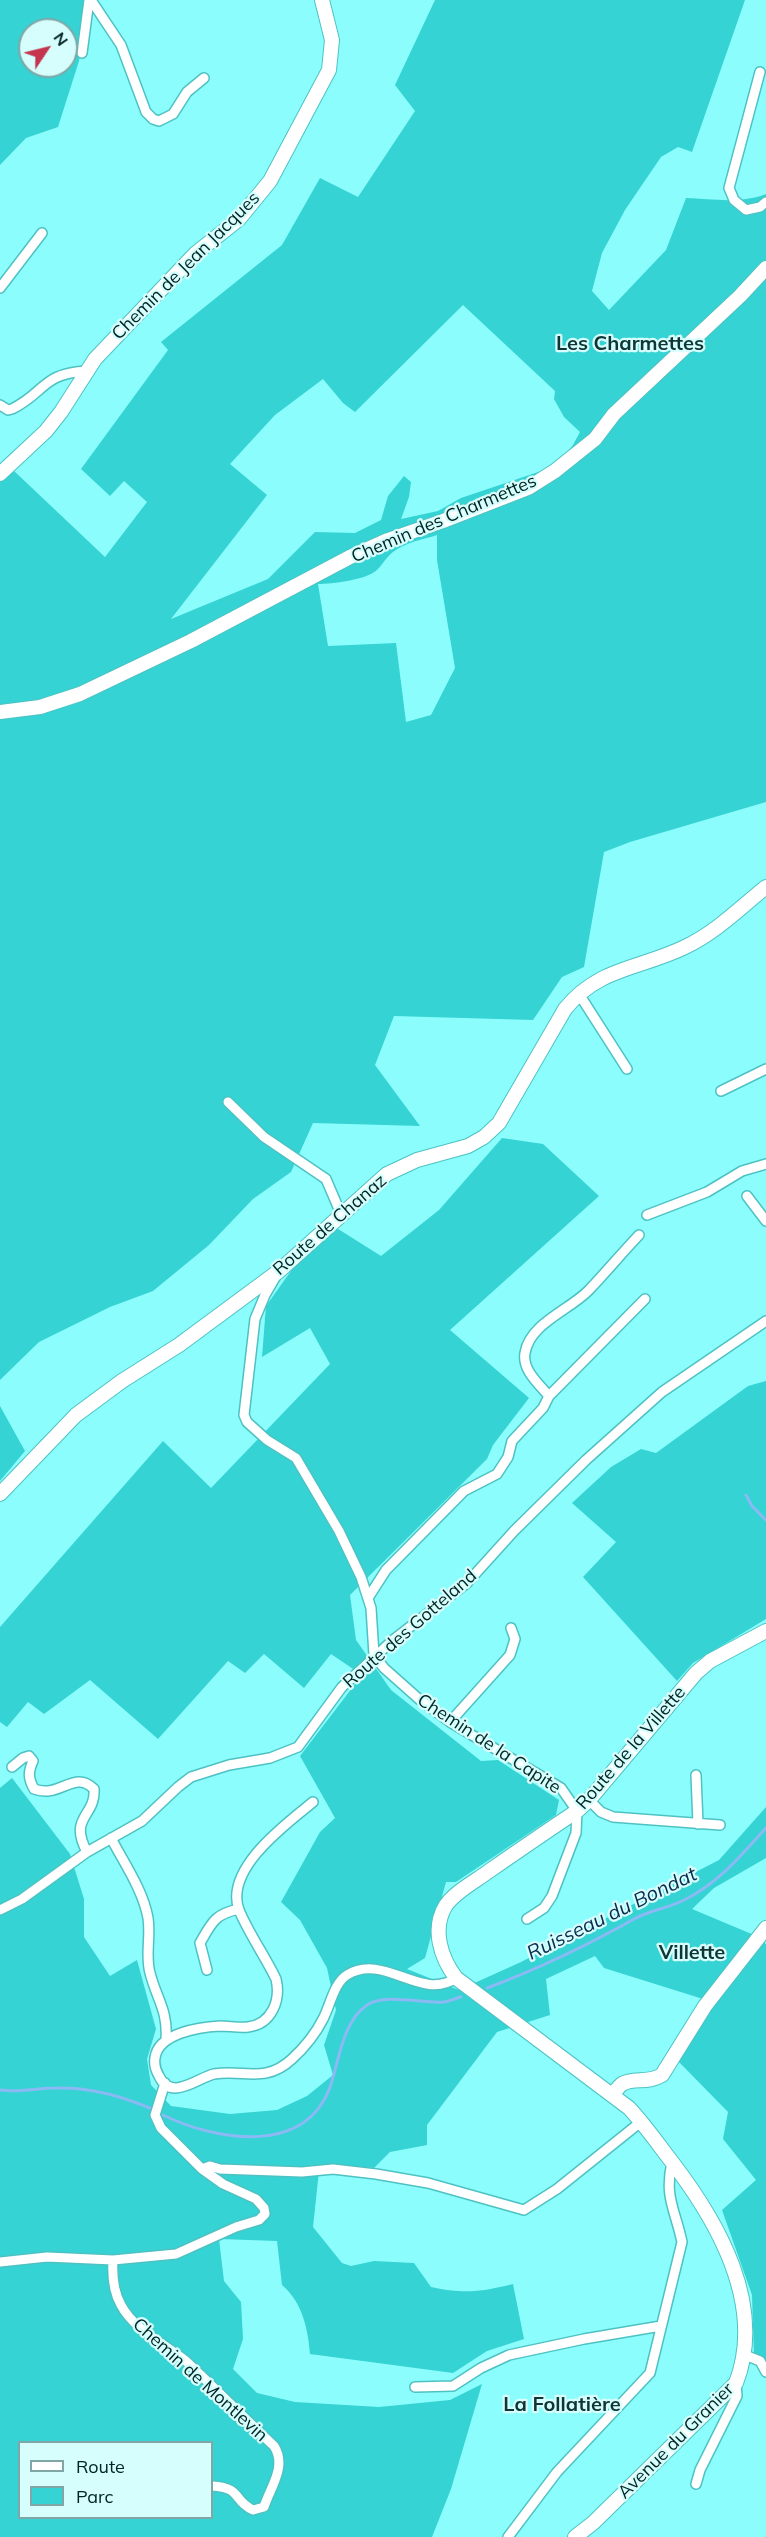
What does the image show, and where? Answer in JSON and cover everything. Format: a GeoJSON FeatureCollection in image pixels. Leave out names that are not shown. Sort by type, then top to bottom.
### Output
{"type":"FeatureCollection","features":[{"type":"Feature","properties":{"kind":"street"},"geometry":{"type":"LineString","coordinates":[[82,53],[90,0]]}},
{"type":"Feature","properties":{"kind":"street"},"geometry":{"type":"LineString","coordinates":[[90,0],[121,45],[147,112],[153,119],[159,121],[173,114],[187,92],[204,78]]}},
{"type":"Feature","properties":{"kind":"street","name":"Chemin de Jean Jacques"},"geometry":{"type":"LineString","coordinates":[[0,474],[46,431],[95,359],[139,311],[195,254],[239,219],[270,181],[329,70],[332,40],[322,0]]}},
{"type":"Feature","properties":{"kind":"street"},"geometry":{"type":"LineString","coordinates":[[760,72],[729,188],[734,200],[746,210],[753,210],[766,202]]}},
{"type":"Feature","properties":{"kind":"street"},"geometry":{"type":"LineString","coordinates":[[0,288],[42,233]]}},
{"type":"Feature","properties":{"kind":"street","name":"Chemin des Charmettes"},"geometry":{"type":"LineString","coordinates":[[0,712],[40,707],[80,694],[191,641],[350,557],[388,540],[528,488],[555,471],[595,439],[614,414],[733,304],[766,268]]}},
{"type":"Feature","properties":{"kind":"street"},"geometry":{"type":"LineString","coordinates":[[0,405],[8,410],[12,409],[52,378],[70,372],[87,371]]}},
{"type":"Feature","properties":{"kind":"street","name":"Route de Chanaz"},"geometry":{"type":"LineString","coordinates":[[0,1494],[76,1415],[122,1381],[179,1345],[279,1271],[371,1187],[400,1167],[468,1146],[492,1130],[499,1123],[565,1009],[579,994],[613,972],[684,948],[706,936],[766,887]]}},
{"type":"Feature","properties":{"kind":"street"},"geometry":{"type":"LineString","coordinates":[[579,994],[627,1069]]}},
{"type":"Feature","properties":{"kind":"street"},"geometry":{"type":"LineString","coordinates":[[721,1091],[766,1069]]}},
{"type":"Feature","properties":{"kind":"street"},"geometry":{"type":"LineString","coordinates":[[228,1102],[264,1137],[326,1179],[341,1214]]}},
{"type":"Feature","properties":{"kind":"street"},"geometry":{"type":"LineString","coordinates":[[647,1215],[707,1192],[742,1171],[766,1164]]}},
{"type":"Feature","properties":{"kind":"street"},"geometry":{"type":"LineString","coordinates":[[747,1196],[766,1221]]}},
{"type":"Feature","properties":{"kind":"street"},"geometry":{"type":"LineString","coordinates":[[549,1396],[525,1364],[524,1354],[529,1341],[538,1330],[587,1292],[639,1235]]}},
{"type":"Feature","properties":{"kind":"street"},"geometry":{"type":"LineString","coordinates":[[279,1271],[255,1319],[244,1415],[247,1422],[267,1440],[296,1458],[339,1531],[361,1577],[371,1608],[374,1655]]}},
{"type":"Feature","properties":{"kind":"street"},"geometry":{"type":"LineString","coordinates":[[368,1598],[386,1570],[464,1491],[497,1474],[508,1457],[512,1442],[543,1408],[549,1396],[645,1299]]}},
{"type":"Feature","properties":{"kind":"street","name":"Route des Gotteland"},"geometry":{"type":"LineString","coordinates":[[0,1910],[22,1899],[87,1852],[142,1821],[191,1777],[209,1770],[270,1758],[289,1752],[298,1746],[342,1687],[374,1655],[467,1583],[542,1502],[653,1400],[684,1376],[766,1321]]}},
{"type":"Feature","properties":{"kind":"street"},"geometry":{"type":"LineString","coordinates":[[450,1722],[510,1654],[515,1639],[511,1628]]}},
{"type":"Feature","properties":{"kind":"street","name":"Route de la Villette"},"geometry":{"type":"LineString","coordinates":[[544,2044],[456,1978],[446,1965],[439,1938],[440,1920],[447,1904],[468,1886],[577,1811],[589,1800],[696,1673],[710,1661],[766,1631]]}},
{"type":"Feature","properties":{"kind":"street","name":"Chemin de la Capite"},"geometry":{"type":"LineString","coordinates":[[374,1655],[384,1668],[420,1700],[450,1722],[561,1788],[577,1811]]}},
{"type":"Feature","properties":{"kind":"street"},"geometry":{"type":"LineString","coordinates":[[12,1767],[29,1756],[33,1761],[28,1772],[29,1780],[34,1790],[44,1793],[81,1781],[89,1784],[94,1790],[95,1799],[80,1827],[80,1838],[87,1852]]}},
{"type":"Feature","properties":{"kind":"street"},"geometry":{"type":"LineString","coordinates":[[696,1775],[698,1824]]}},
{"type":"Feature","properties":{"kind":"street"},"geometry":{"type":"LineString","coordinates":[[589,1800],[601,1812],[613,1817],[720,1825]]}},
{"type":"Feature","properties":{"kind":"street"},"geometry":{"type":"LineString","coordinates":[[313,1802],[274,1834],[256,1853],[237,1892],[239,1909],[276,1979],[279,1991],[271,2014],[261,2022],[249,2027],[219,2026],[166,2040],[158,2049],[155,2059],[156,2070],[165,2083],[178,2088],[217,2074],[252,2076],[279,2068],[292,2059],[307,2043],[323,2020],[340,1982],[347,1975],[377,1969],[435,1986],[446,1984],[456,1978]]}},
{"type":"Feature","properties":{"kind":"street"},"geometry":{"type":"LineString","coordinates":[[527,1919],[544,1908],[552,1896],[576,1833],[577,1811]]}},
{"type":"Feature","properties":{"kind":"street"},"geometry":{"type":"LineString","coordinates":[[111,1838],[143,1900],[148,1916],[150,1931],[147,1959],[167,2022],[166,2040]]}},
{"type":"Feature","properties":{"kind":"street"},"geometry":{"type":"LineString","coordinates":[[207,1970],[200,1943],[212,1922],[222,1912],[239,1909]]}},
{"type":"Feature","properties":{"kind":"street"},"geometry":{"type":"LineString","coordinates":[[612,2095],[622,2084],[638,2080],[652,2081],[662,2075],[705,2006],[766,1928]]}},
{"type":"Feature","properties":{"kind":"street","name":"Avenue du Granier"},"geometry":{"type":"LineString","coordinates":[[544,2044],[629,2108],[642,2121],[706,2207],[734,2265],[742,2296],[745,2355],[736,2383],[601,2515],[575,2537]]}},
{"type":"Feature","properties":{"kind":"street"},"geometry":{"type":"LineString","coordinates":[[0,2262],[47,2257],[113,2260],[176,2254],[236,2227],[259,2220],[265,2214],[262,2203],[223,2184],[202,2169],[161,2128],[155,2115],[165,2083]]}},
{"type":"Feature","properties":{"kind":"street"},"geometry":{"type":"LineString","coordinates":[[202,2169],[210,2166],[220,2169],[267,2171],[333,2169],[376,2174],[428,2183],[524,2210],[557,2189],[642,2121]]}},
{"type":"Feature","properties":{"kind":"street"},"geometry":{"type":"LineString","coordinates":[[508,2537],[557,2472],[650,2373],[682,2242],[678,2223],[669,2202],[667,2183],[672,2162]]}},
{"type":"Feature","properties":{"kind":"street","name":"Chemin de Montlevin"},"geometry":{"type":"LineString","coordinates":[[113,2260],[113,2285],[121,2305],[131,2320],[185,2361],[279,2453],[279,2470],[264,2507],[253,2510],[228,2487],[213,2486]]}},
{"type":"Feature","properties":{"kind":"street"},"geometry":{"type":"LineString","coordinates":[[415,2386],[453,2386],[481,2368],[510,2355],[661,2326]]}},
{"type":"Feature","properties":{"kind":"street"},"geometry":{"type":"LineString","coordinates":[[745,2355],[760,2361],[766,2372]]}},
{"type":"Feature","properties":{"kind":"street"},"geometry":{"type":"LineString","coordinates":[[696,2484],[700,2470],[737,2396],[736,2383]]}},
{"type":"Feature","properties":{"kind":"green space"},"geometry":{"type":"Polygon","coordinates":[[[0,0],[88,0],[78,64],[78,18],[18,18],[18,78],[74,78],[58,127],[26,138],[0,165],[0,0]]]}},
{"type":"Feature","properties":{"kind":"green space"},"geometry":{"type":"Polygon","coordinates":[[[435,0],[745,0],[692,152],[678,147],[661,157],[625,210],[602,253],[592,291],[609,310],[666,250],[686,198],[737,200],[766,194],[766,802],[630,842],[604,852],[584,967],[562,977],[533,1020],[394,1016],[375,1065],[420,1126],[313,1123],[291,1172],[253,1199],[209,1245],[153,1291],[110,1307],[39,1342],[0,1380],[0,480],[13,470],[105,557],[147,502],[124,481],[110,496],[81,469],[168,350],[161,342],[282,245],[320,178],[358,197],[415,111],[395,85],[435,0]],[[463,305],[355,412],[343,403],[323,379],[275,415],[230,464],[267,495],[171,619],[268,579],[315,532],[355,533],[381,520],[388,496],[404,476],[411,482],[409,497],[401,519],[438,511],[461,498],[556,466],[580,432],[564,417],[554,399],[555,391],[463,305]],[[437,535],[396,550],[377,570],[365,576],[318,584],[328,646],[396,643],[406,722],[431,715],[455,668],[437,560],[437,535]]]}},
{"type":"Feature","properties":{"kind":"green space"},"geometry":{"type":"Polygon","coordinates":[[[502,1138],[543,1144],[599,1196],[450,1330],[529,1398],[493,1445],[487,1459],[350,1595],[356,1640],[391,1690],[481,1761],[498,1760],[559,1800],[556,1815],[456,1882],[446,1882],[425,1958],[407,1969],[459,1990],[521,1962],[719,1860],[766,1807],[766,1858],[714,1888],[692,1909],[754,1935],[766,1944],[766,2370],[754,2357],[752,2295],[722,2210],[756,2180],[723,2139],[728,2112],[679,2062],[703,1999],[604,1968],[595,1956],[546,1979],[550,2015],[497,2032],[427,2125],[427,2145],[390,2152],[374,2168],[316,2165],[319,2171],[313,2227],[342,2263],[351,2266],[374,2261],[414,2263],[431,2287],[453,2291],[491,2289],[513,2284],[524,2339],[487,2351],[453,2373],[310,2354],[303,2316],[295,2299],[282,2285],[277,2241],[219,2239],[224,2281],[241,2302],[243,2339],[233,2369],[257,2393],[295,2402],[379,2407],[450,2400],[482,2384],[451,2489],[432,2537],[0,2537],[0,1788],[12,1778],[70,1854],[84,1899],[84,1937],[110,1976],[137,1960],[156,2029],[147,2059],[151,2085],[171,2106],[230,2114],[277,2110],[307,2096],[333,2075],[324,2045],[336,2010],[327,1968],[300,1920],[281,1902],[320,1832],[335,1818],[300,1756],[362,1675],[331,1654],[304,1688],[264,1654],[245,1673],[228,1661],[158,1739],[90,1680],[44,1714],[28,1702],[7,1727],[0,1722],[0,1627],[163,1441],[211,1488],[330,1364],[310,1328],[262,1357],[266,1306],[303,1254],[335,1227],[381,1256],[439,1210],[502,1138]]]}},
{"type":"Feature","properties":{"kind":"green space"},"geometry":{"type":"Polygon","coordinates":[[[766,1381],[766,1619],[693,1663],[677,1681],[583,1577],[616,1542],[572,1503],[611,1467],[641,1449],[656,1453],[748,1386],[766,1381]]]}},
{"type":"Feature","properties":{"kind":"green space"},"geometry":{"type":"Polygon","coordinates":[[[0,1406],[25,1451],[0,1481],[0,1406]]]}},
{"type":"Feature","properties":{"kind":"waterway"},"geometry":{"type":"LineString","coordinates":[[746,1495],[752,1506],[766,1520]]}},
{"type":"Feature","properties":{"kind":"waterway","name":"Ruisseau du Bondat"},"geometry":{"type":"LineString","coordinates":[[487,1988],[526,1973],[642,1915],[678,1903],[696,1893],[708,1886],[728,1868],[766,1828]]}},
{"type":"Feature","properties":{"kind":"waterway","name":"Ruisseau du Bondat"},"geometry":{"type":"LineString","coordinates":[[163,2115],[184,2124],[232,2136],[256,2137],[280,2133],[301,2124],[318,2109],[330,2087],[342,2043],[352,2021],[367,2005],[394,1999],[444,2002],[461,1997]]}},
{"type":"Feature","properties":{"kind":"waterway","name":"Ruisseau du Bondat"},"geometry":{"type":"LineString","coordinates":[[0,2090],[81,2089],[117,2096],[152,2109]]}},
{"type":"Feature","properties":{"kind":"district","name":"Les Charmettes"},"geometry":{"type":"Point","coordinates":[630,344]}},
{"type":"Feature","properties":{"kind":"district","name":"Villette"},"geometry":{"type":"Point","coordinates":[692,1953]}},
{"type":"Feature","properties":{"kind":"district","name":"La Follatière"},"geometry":{"type":"Point","coordinates":[562,2405]}}]}
